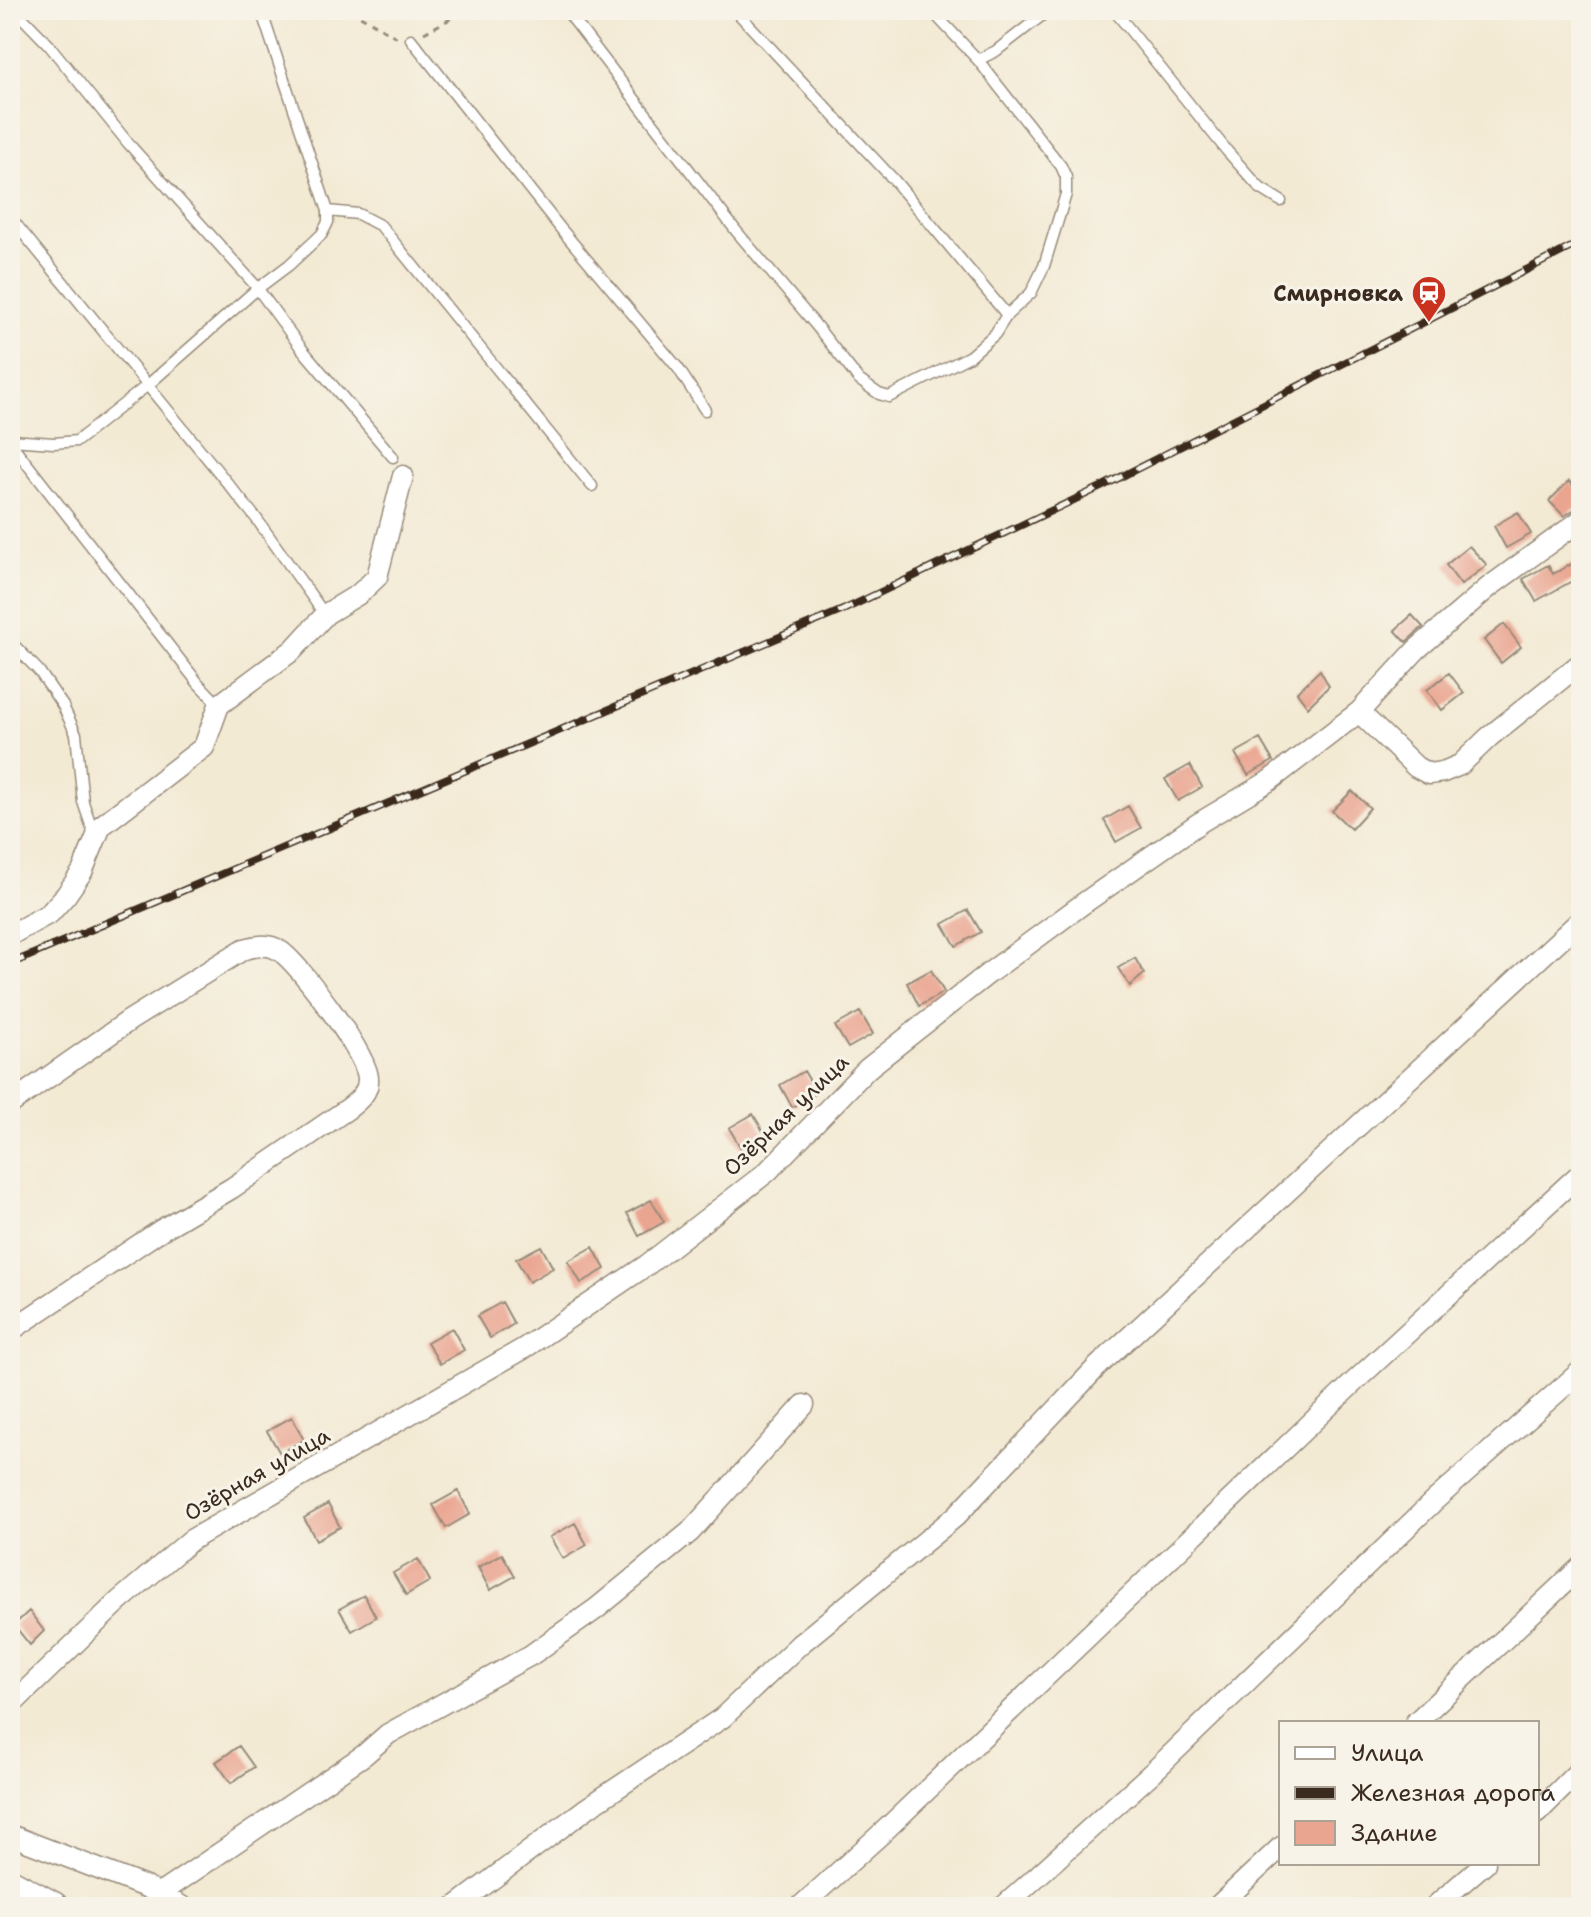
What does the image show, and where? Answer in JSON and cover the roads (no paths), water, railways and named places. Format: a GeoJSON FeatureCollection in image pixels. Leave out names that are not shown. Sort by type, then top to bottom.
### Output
{"type":"FeatureCollection","features":[{"type":"Feature","properties":{"kind":"main road"},"geometry":{"type":"LineString","coordinates":[[10,1884],[53,1907]]}},
{"type":"Feature","properties":{"kind":"street"},"geometry":{"type":"LineString","coordinates":[[10,935],[50,913],[82,872],[101,826],[204,747],[219,705],[293,650],[326,614],[359,594],[377,577],[403,476]]}},
{"type":"Feature","properties":{"kind":"street","name":"Озёрная улица"},"geometry":{"type":"LineString","coordinates":[[10,1706],[119,1601],[191,1540],[523,1349],[647,1265],[767,1172],[867,1069],[1094,896],[1199,823],[1269,781],[1359,712],[1417,649],[1489,587],[1581,520]]}},
{"type":"Feature","properties":{"kind":"street"},"geometry":{"type":"LineString","coordinates":[[1359,712],[1416,767],[1429,774],[1443,772],[1460,765],[1489,737],[1581,663]]}},
{"type":"Feature","properties":{"kind":"street"},"geometry":{"type":"LineString","coordinates":[[455,1907],[587,1808],[722,1718],[800,1644],[956,1516],[1097,1367],[1581,920]]}},
{"type":"Feature","properties":{"kind":"street"},"geometry":{"type":"LineString","coordinates":[[10,1104],[155,1004],[244,949],[263,945],[279,950],[307,977],[358,1054],[366,1068],[368,1080],[360,1099],[349,1108],[232,1188],[161,1230],[10,1331]]}},
{"type":"Feature","properties":{"kind":"street"},"geometry":{"type":"LineString","coordinates":[[800,1907],[881,1834],[1355,1381],[1581,1173]]}},
{"type":"Feature","properties":{"kind":"street"},"geometry":{"type":"LineString","coordinates":[[1003,1907],[1154,1771],[1434,1501],[1581,1371]]}},
{"type":"Feature","properties":{"kind":"street"},"geometry":{"type":"LineString","coordinates":[[161,1893],[364,1755],[388,1734],[531,1655],[596,1609],[690,1532],[804,1405]]}},
{"type":"Feature","properties":{"kind":"street"},"geometry":{"type":"LineString","coordinates":[[1417,1721],[1581,1567]]}},
{"type":"Feature","properties":{"kind":"street"},"geometry":{"type":"LineString","coordinates":[[1539,1811],[1581,1769]]}},
{"type":"Feature","properties":{"kind":"street"},"geometry":{"type":"LineString","coordinates":[[10,1835],[161,1893],[183,1907]]}},
{"type":"Feature","properties":{"kind":"street"},"geometry":{"type":"LineString","coordinates":[[1217,1907],[1279,1849]]}},
{"type":"Feature","properties":{"kind":"street"},"geometry":{"type":"LineString","coordinates":[[1434,1907],[1483,1865]]}},
{"type":"Feature","properties":{"kind":"lane"},"geometry":{"type":"LineString","coordinates":[[15,10],[49,45],[128,143],[257,289],[302,349],[393,457]]}},
{"type":"Feature","properties":{"kind":"lane"},"geometry":{"type":"LineString","coordinates":[[10,441],[77,441],[149,384],[322,234],[328,222],[328,211],[261,10]]}},
{"type":"Feature","properties":{"kind":"lane"},"geometry":{"type":"LineString","coordinates":[[566,10],[737,232],[859,380],[889,397],[970,356],[995,334],[1007,315],[1031,293],[1044,266],[1066,194],[1066,177],[978,60],[931,10]]}},
{"type":"Feature","properties":{"kind":"lane"},"geometry":{"type":"LineString","coordinates":[[735,10],[894,180],[1007,315]]}},
{"type":"Feature","properties":{"kind":"lane"},"geometry":{"type":"LineString","coordinates":[[978,60],[996,51],[1049,10]]}},
{"type":"Feature","properties":{"kind":"lane"},"geometry":{"type":"LineString","coordinates":[[1114,10],[1227,151],[1260,188],[1281,201]]}},
{"type":"Feature","properties":{"kind":"lane"},"geometry":{"type":"LineString","coordinates":[[411,39],[561,229],[678,368],[705,410]]}},
{"type":"Feature","properties":{"kind":"lane"},"geometry":{"type":"LineString","coordinates":[[328,211],[358,214],[381,226],[592,486]]}},
{"type":"Feature","properties":{"kind":"lane"},"geometry":{"type":"LineString","coordinates":[[10,217],[256,518],[320,608]]}},
{"type":"Feature","properties":{"kind":"lane"},"geometry":{"type":"LineString","coordinates":[[10,441],[198,683],[219,705]]}},
{"type":"Feature","properties":{"kind":"lane"},"geometry":{"type":"LineString","coordinates":[[10,641],[39,671],[63,706],[76,734],[83,802],[96,839]]}},
{"type":"Feature","properties":{"kind":"railway"},"geometry":{"type":"LineString","coordinates":[[10,964],[843,610],[1101,487],[1581,242]]}},
{"type":"Feature","properties":{"kind":"place","name":"Смирновка"},"geometry":{"type":"Point","coordinates":[1429,324]}}]}
